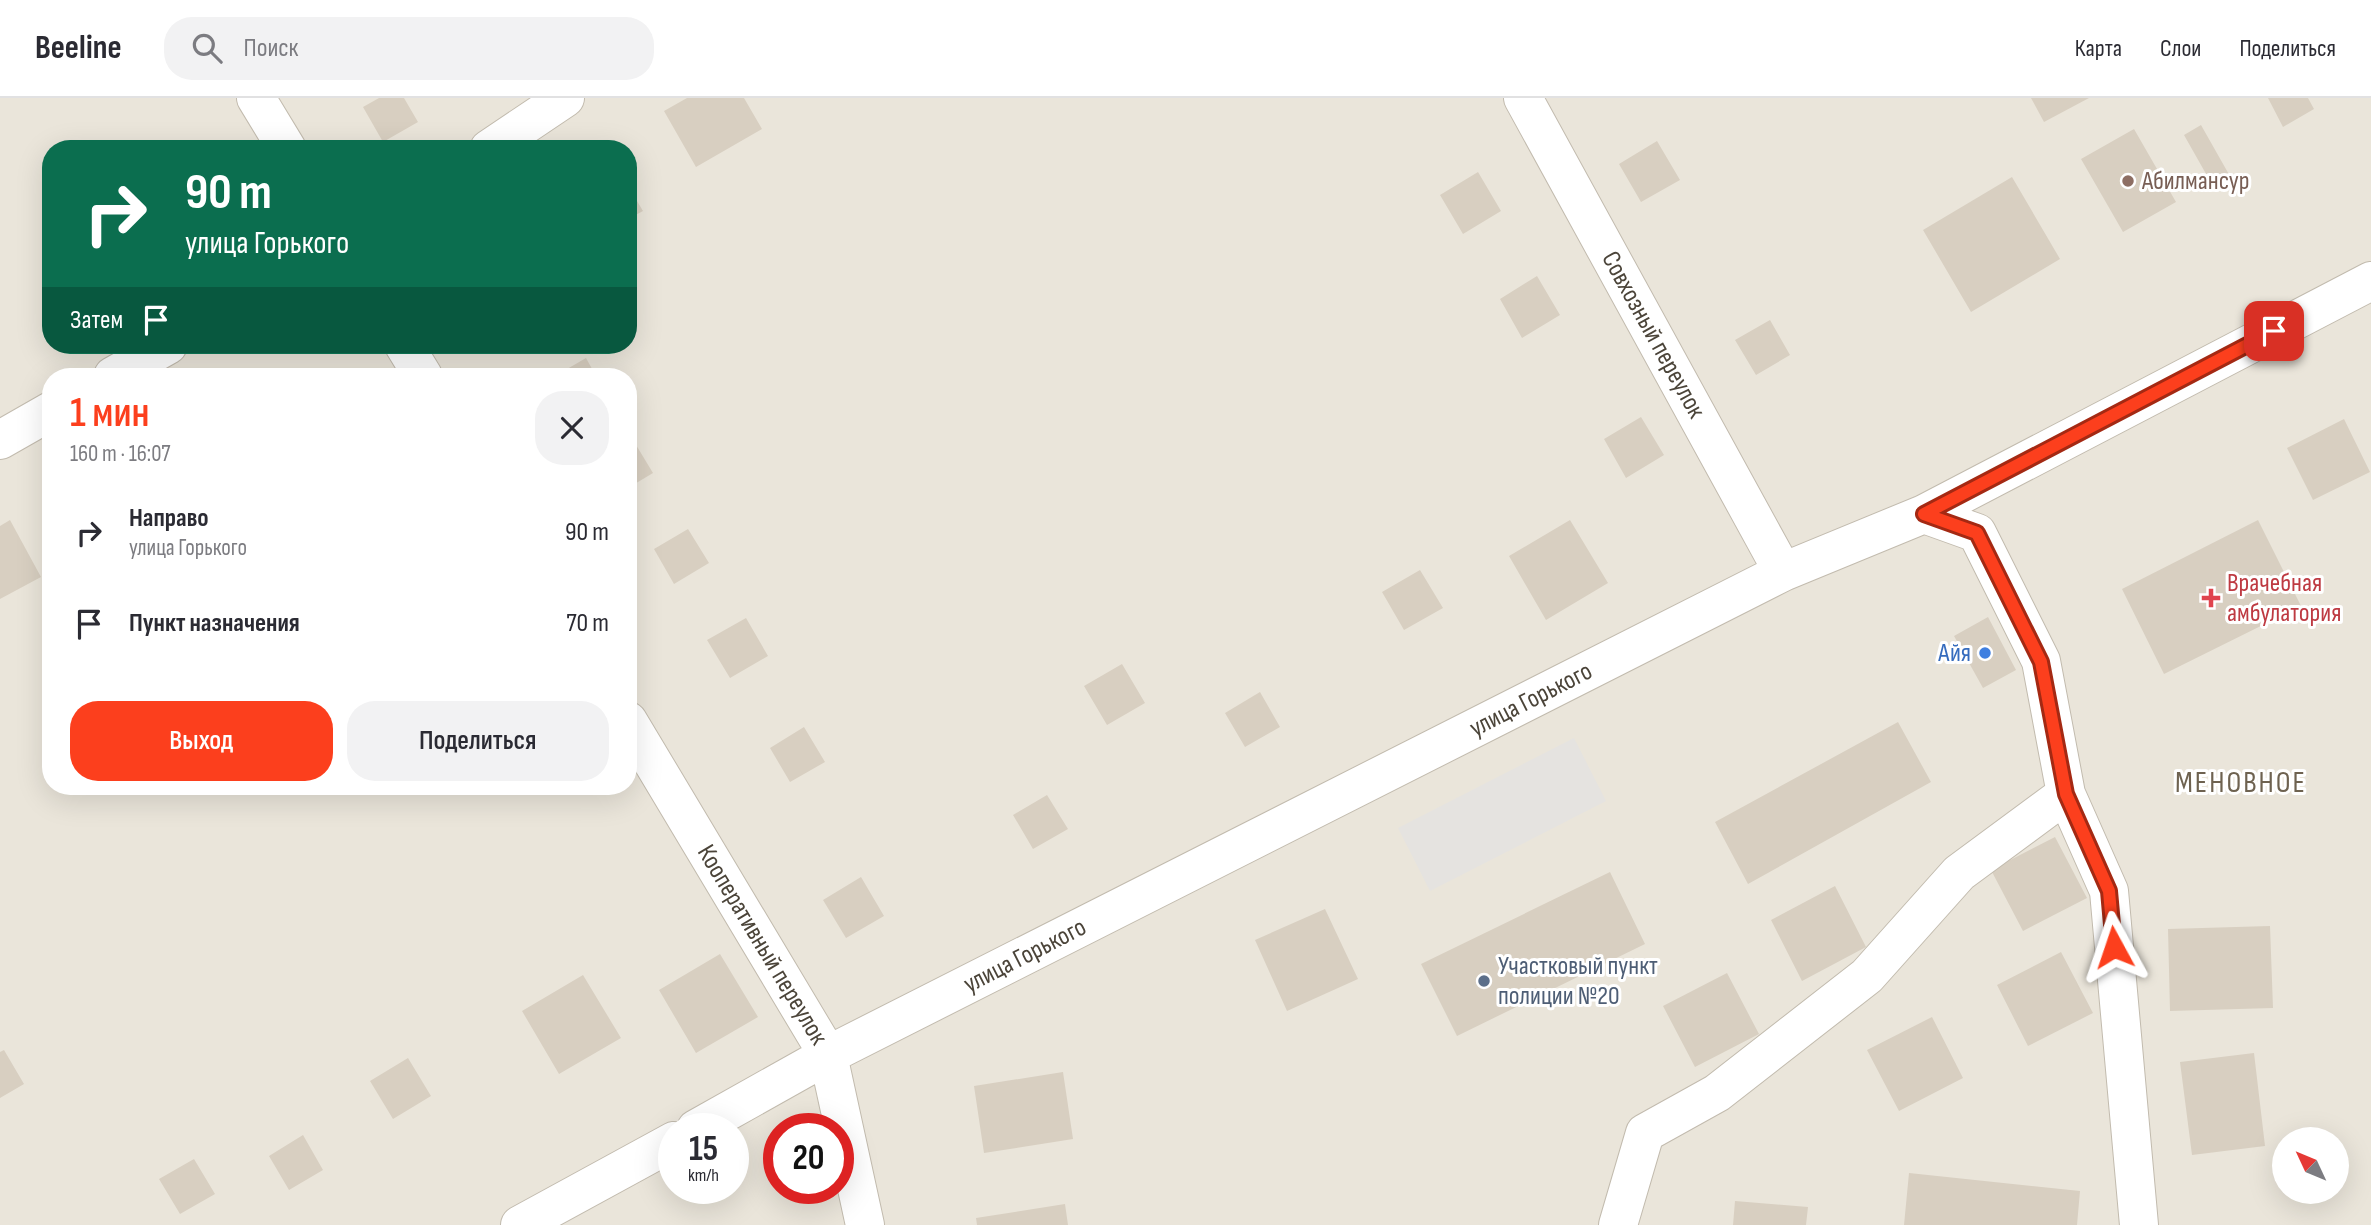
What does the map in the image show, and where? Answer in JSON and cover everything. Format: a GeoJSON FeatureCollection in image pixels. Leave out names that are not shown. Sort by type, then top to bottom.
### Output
{"type":"FeatureCollection","features":[{"type":"Feature","properties":{"kind":"lane"},"geometry":{"type":"LineString","coordinates":[[256,98],[282,140]]}},
{"type":"Feature","properties":{"kind":"lane"},"geometry":{"type":"LineString","coordinates":[[502,140],[565,98]]}},
{"type":"Feature","properties":{"kind":"lane","name":"Совхозный переулок"},"geometry":{"type":"LineString","coordinates":[[1523,98],[1783,572]]}},
{"type":"Feature","properties":{"kind":"lane","name":"улица Горького"},"geometry":{"type":"LineString","coordinates":[[725,1113],[828,1055],[1783,572],[1924,514],[2371,281]]}},
{"type":"Feature","properties":{"kind":"lane"},"geometry":{"type":"LineString","coordinates":[[127,368],[152,354]]}},
{"type":"Feature","properties":{"kind":"lane"},"geometry":{"type":"LineString","coordinates":[[0,440],[42,416]]}},
{"type":"Feature","properties":{"kind":"lane"},"geometry":{"type":"LineString","coordinates":[[1924,514],[1977,533],[2041,662],[2066,794],[2109,891],[2139,1225]]}},
{"type":"Feature","properties":{"kind":"lane","name":"Кооперативный переулок"},"geometry":{"type":"LineString","coordinates":[[637,736],[828,1055],[865,1225]]}},
{"type":"Feature","properties":{"kind":"lane"},"geometry":{"type":"LineString","coordinates":[[1619,1225],[1646,1133],[1717,1093],[1867,976],[1959,873],[2066,794]]}},
{"type":"Feature","properties":{"kind":"lane"},"geometry":{"type":"LineString","coordinates":[[520,1225],[658,1150]]}},
{"type":"Feature","properties":{"kind":"shaded area","name":"МЕНОВНОЕ"},"geometry":{"type":"Polygon","coordinates":[[[0,98],[2371,98],[2371,1225],[0,1225],[0,98]]]}},
{"type":"Feature","properties":{"kind":"shaded area"},"geometry":{"type":"Polygon","coordinates":[[[1574,738],[1606,801],[1430,891],[1398,828],[1574,738]]]}},
{"type":"Feature","properties":{"kind":"building"},"geometry":{"type":"Polygon","coordinates":[[[379,98],[404,98],[418,122],[382,140],[363,107],[379,98]]]}},
{"type":"Feature","properties":{"kind":"building"},"geometry":{"type":"Polygon","coordinates":[[[687,98],[744,98],[762,129],[696,167],[664,111],[687,98]]]}},
{"type":"Feature","properties":{"kind":"building"},"geometry":{"type":"Polygon","coordinates":[[[2031,98],[2089,98],[2044,122],[2031,98]]]}},
{"type":"Feature","properties":{"kind":"building"},"geometry":{"type":"Polygon","coordinates":[[[2268,98],[2308,98],[2314,109],[2283,127],[2268,98]]]}},
{"type":"Feature","properties":{"kind":"building"},"geometry":{"type":"Polygon","coordinates":[[[2201,125],[2231,178],[2214,188],[2184,135],[2201,125]]]}},
{"type":"Feature","properties":{"kind":"building","name":"Абилмансур"},"geometry":{"type":"Polygon","coordinates":[[[2134,129],[2176,202],[2123,232],[2081,159],[2134,129]]]}},
{"type":"Feature","properties":{"kind":"building"},"geometry":{"type":"Polygon","coordinates":[[[1657,141],[1680,180],[1641,202],[1619,164],[1657,141]]]}},
{"type":"Feature","properties":{"kind":"building"},"geometry":{"type":"Polygon","coordinates":[[[1478,172],[1501,211],[1463,234],[1440,195],[1478,172]]]}},
{"type":"Feature","properties":{"kind":"building"},"geometry":{"type":"Polygon","coordinates":[[[2012,177],[2060,259],[1971,312],[1923,230],[2012,177]]]}},
{"type":"Feature","properties":{"kind":"building"},"geometry":{"type":"Polygon","coordinates":[[[637,201],[643,211],[637,214],[637,201]]]}},
{"type":"Feature","properties":{"kind":"building"},"geometry":{"type":"Polygon","coordinates":[[[1537,276],[1560,315],[1522,338],[1500,299],[1537,276]]]}},
{"type":"Feature","properties":{"kind":"building"},"geometry":{"type":"Polygon","coordinates":[[[1770,320],[1790,355],[1756,375],[1735,340],[1770,320]]]}},
{"type":"Feature","properties":{"kind":"building"},"geometry":{"type":"Polygon","coordinates":[[[586,358],[592,368],[569,368],[586,358]]]}},
{"type":"Feature","properties":{"kind":"building"},"geometry":{"type":"Polygon","coordinates":[[[1641,417],[1664,455],[1626,478],[1604,439],[1641,417]]]}},
{"type":"Feature","properties":{"kind":"building"},"geometry":{"type":"Polygon","coordinates":[[[2344,419],[2370,472],[2313,500],[2287,448],[2344,419]]]}},
{"type":"Feature","properties":{"kind":"building"},"geometry":{"type":"Polygon","coordinates":[[[637,447],[653,473],[637,483],[637,447]]]}},
{"type":"Feature","properties":{"kind":"building"},"geometry":{"type":"Polygon","coordinates":[[[10,520],[41,577],[0,599],[0,526],[10,520]]]}},
{"type":"Feature","properties":{"kind":"building"},"geometry":{"type":"Polygon","coordinates":[[[1570,520],[1608,583],[1546,620],[1509,556],[1570,520]]]}},
{"type":"Feature","properties":{"kind":"building","name":"Врачебная амбулатория"},"geometry":{"type":"Polygon","coordinates":[[[2258,520],[2301,606],[2164,674],[2122,589],[2258,520]]]}},
{"type":"Feature","properties":{"kind":"building"},"geometry":{"type":"Polygon","coordinates":[[[688,529],[709,563],[674,584],[654,549],[688,529]]]}},
{"type":"Feature","properties":{"kind":"building"},"geometry":{"type":"Polygon","coordinates":[[[1420,570],[1443,608],[1404,630],[1382,592],[1420,570]]]}},
{"type":"Feature","properties":{"kind":"building","name":"Айя"},"geometry":{"type":"Polygon","coordinates":[[[1988,617],[2016,670],[1983,688],[1954,636],[1988,617]]]}},
{"type":"Feature","properties":{"kind":"building"},"geometry":{"type":"Polygon","coordinates":[[[746,618],[768,656],[730,678],[707,640],[746,618]]]}},
{"type":"Feature","properties":{"kind":"building"},"geometry":{"type":"Polygon","coordinates":[[[1122,664],[1145,703],[1107,725],[1084,686],[1122,664]]]}},
{"type":"Feature","properties":{"kind":"building"},"geometry":{"type":"Polygon","coordinates":[[[1260,692],[1280,727],[1245,747],[1225,713],[1260,692]]]}},
{"type":"Feature","properties":{"kind":"building"},"geometry":{"type":"Polygon","coordinates":[[[1898,722],[1931,782],[1748,884],[1715,822],[1898,722]]]}},
{"type":"Feature","properties":{"kind":"building"},"geometry":{"type":"Polygon","coordinates":[[[804,727],[825,762],[790,782],[770,748],[804,727]]]}},
{"type":"Feature","properties":{"kind":"building"},"geometry":{"type":"Polygon","coordinates":[[[1047,795],[1068,829],[1033,849],[1013,815],[1047,795]]]}},
{"type":"Feature","properties":{"kind":"building"},"geometry":{"type":"Polygon","coordinates":[[[2055,837],[2087,898],[2023,931],[1991,870],[2055,837]]]}},
{"type":"Feature","properties":{"kind":"building"},"geometry":{"type":"Polygon","coordinates":[[[1610,872],[1645,944],[1457,1036],[1421,964],[1610,872]]]}},
{"type":"Feature","properties":{"kind":"building"},"geometry":{"type":"Polygon","coordinates":[[[861,877],[884,916],[846,938],[823,900],[861,877]]]}},
{"type":"Feature","properties":{"kind":"building"},"geometry":{"type":"Polygon","coordinates":[[[1835,886],[1866,947],[1802,981],[1771,920],[1835,886]]]}},
{"type":"Feature","properties":{"kind":"building"},"geometry":{"type":"Polygon","coordinates":[[[1325,909],[1358,979],[1287,1011],[1255,940],[1325,909]]]}},
{"type":"Feature","properties":{"kind":"building"},"geometry":{"type":"Polygon","coordinates":[[[2270,926],[2273,1008],[2170,1011],[2168,929],[2270,926]]]}},
{"type":"Feature","properties":{"kind":"building"},"geometry":{"type":"Polygon","coordinates":[[[2061,952],[2093,1013],[2028,1046],[1997,985],[2061,952]]]}},
{"type":"Feature","properties":{"kind":"building"},"geometry":{"type":"Polygon","coordinates":[[[720,954],[758,1017],[696,1053],[659,990],[720,954]]]}},
{"type":"Feature","properties":{"kind":"building"},"geometry":{"type":"Polygon","coordinates":[[[1727,973],[1759,1034],[1695,1067],[1663,1006],[1727,973]]]}},
{"type":"Feature","properties":{"kind":"building"},"geometry":{"type":"Polygon","coordinates":[[[583,975],[621,1038],[559,1074],[522,1011],[583,975]]]}},
{"type":"Feature","properties":{"kind":"building"},"geometry":{"type":"Polygon","coordinates":[[[1932,1017],[1963,1078],[1899,1111],[1867,1050],[1932,1017]]]}},
{"type":"Feature","properties":{"kind":"building"},"geometry":{"type":"Polygon","coordinates":[[[4,1050],[24,1084],[0,1098],[0,1052],[4,1050]]]}},
{"type":"Feature","properties":{"kind":"building"},"geometry":{"type":"Polygon","coordinates":[[[2254,1053],[2265,1146],[2192,1155],[2180,1062],[2254,1053]]]}},
{"type":"Feature","properties":{"kind":"building"},"geometry":{"type":"Polygon","coordinates":[[[408,1058],[431,1096],[393,1119],[370,1081],[408,1058]]]}},
{"type":"Feature","properties":{"kind":"building"},"geometry":{"type":"Polygon","coordinates":[[[1063,1072],[1073,1139],[984,1153],[974,1086],[1063,1072]]]}},
{"type":"Feature","properties":{"kind":"building"},"geometry":{"type":"Polygon","coordinates":[[[303,1135],[323,1170],[289,1190],[269,1156],[303,1135]]]}},
{"type":"Feature","properties":{"kind":"building"},"geometry":{"type":"Polygon","coordinates":[[[194,1159],[215,1194],[180,1214],[159,1179],[194,1159]]]}},
{"type":"Feature","properties":{"kind":"building"},"geometry":{"type":"Polygon","coordinates":[[[1909,1173],[2080,1191],[2077,1225],[1904,1225],[1909,1173]]]}},
{"type":"Feature","properties":{"kind":"building"},"geometry":{"type":"Polygon","coordinates":[[[1735,1201],[1808,1207],[1806,1225],[1733,1225],[1735,1201]]]}},
{"type":"Feature","properties":{"kind":"building"},"geometry":{"type":"Polygon","coordinates":[[[1065,1204],[1068,1225],[977,1225],[976,1218],[1065,1204]]]}},
{"type":"Feature","properties":{"kind":"place","name":"Абилмансур"},"geometry":{"type":"Point","coordinates":[2128,181]}},
{"type":"Feature","properties":{"kind":"place","name":"Врачебная амбулатория"},"geometry":{"type":"Point","coordinates":[2211,598]}},
{"type":"Feature","properties":{"kind":"place","name":"Айя"},"geometry":{"type":"Point","coordinates":[1985,653]}},
{"type":"Feature","properties":{"kind":"place","name":"Участковый пункт полиции №20"},"geometry":{"type":"Point","coordinates":[1484,981]}},
{"type":"Feature","properties":{"kind":"district","name":"МЕНОВНОЕ"},"geometry":{"type":"Point","coordinates":[2241,783]}},
{"type":"Feature","properties":{"kind":"route"},"geometry":{"type":"LineString","coordinates":[[2114,947],[2109,891],[2066,794],[2041,662],[1977,533],[1924,514],[2274,331]]}}]}
